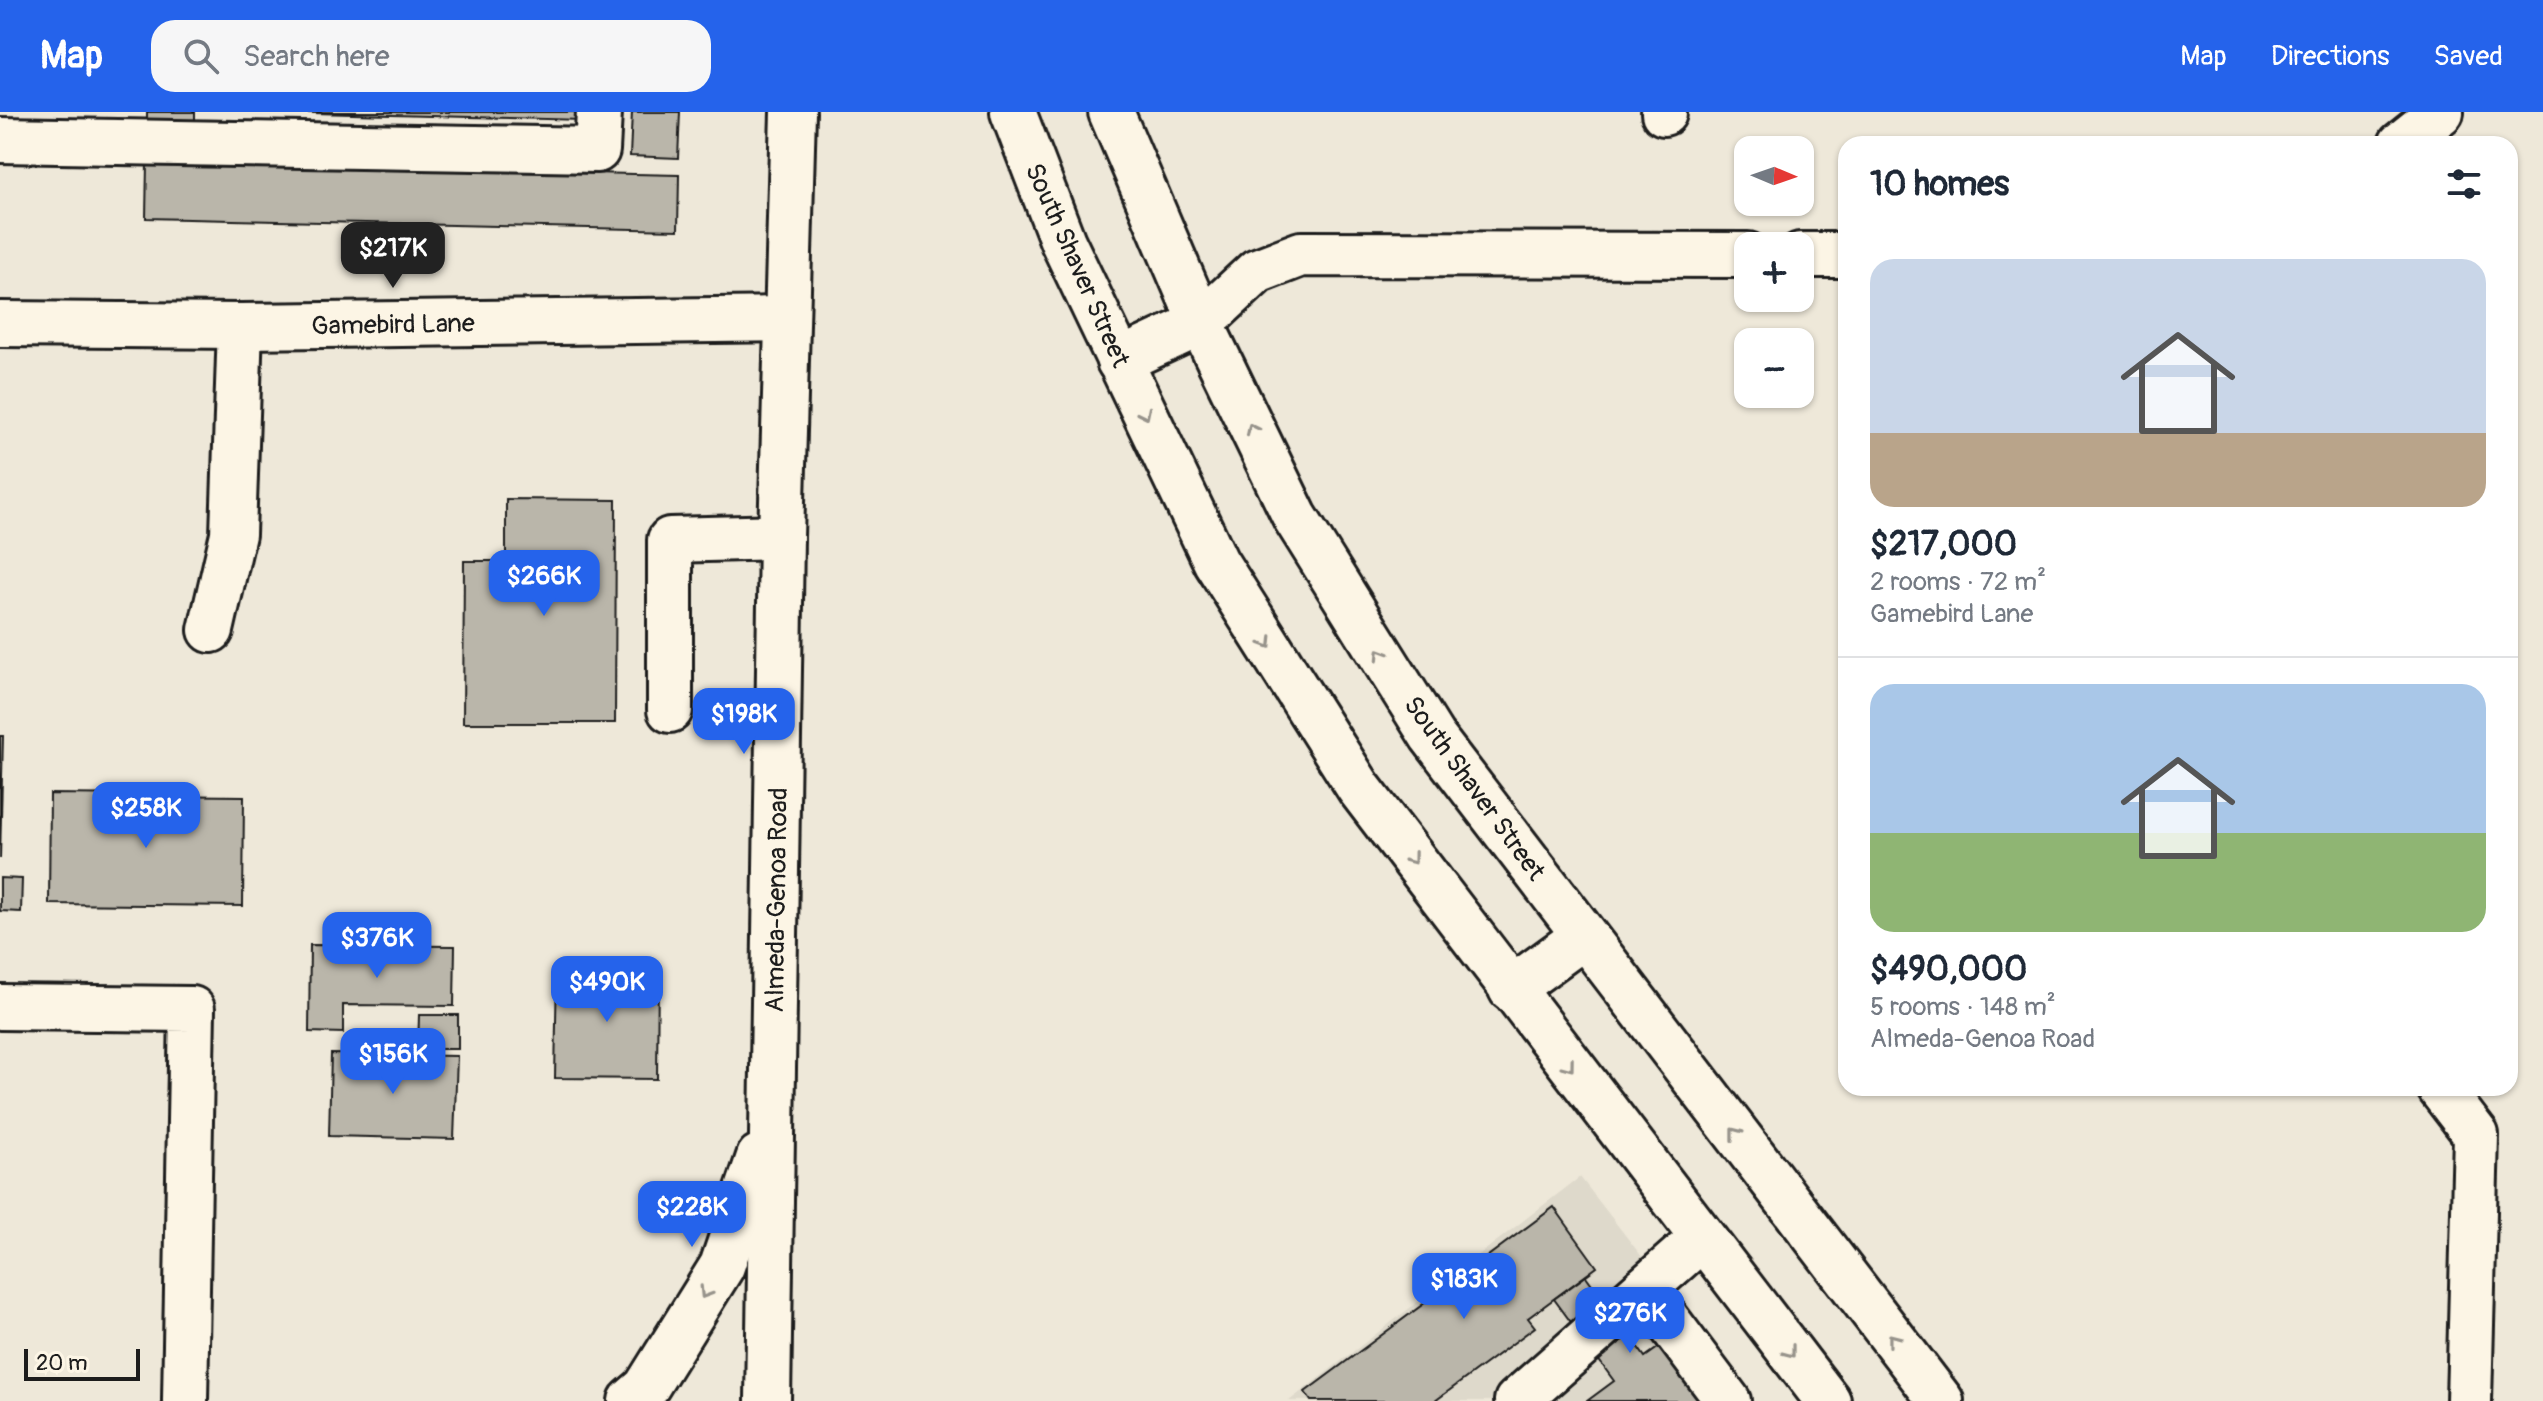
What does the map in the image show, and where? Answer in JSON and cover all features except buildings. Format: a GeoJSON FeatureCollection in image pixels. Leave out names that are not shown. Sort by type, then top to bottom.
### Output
{"type":"FeatureCollection","features":[{"type":"Feature","properties":{"kind":"main road"},"geometry":{"type":"LineString","coordinates":[[0,140],[58,127],[216,128],[597,150],[599,112]]}},
{"type":"Feature","properties":{"kind":"main road","name":"Almeda-Genoa Road"},"geometry":{"type":"LineString","coordinates":[[768,1401],[781,537],[793,112]]}},
{"type":"Feature","properties":{"kind":"main road","name":"South Shaver Street"},"geometry":{"type":"LineString","coordinates":[[1013,112],[1063,242],[1216,562],[1359,788],[1828,1401]]}},
{"type":"Feature","properties":{"kind":"main road","name":"South Shaver Street"},"geometry":{"type":"LineString","coordinates":[[1111,112],[1201,323],[1295,517],[1432,736],[1941,1401]]}},
{"type":"Feature","properties":{"kind":"main road"},"geometry":{"type":"LineString","coordinates":[[2411,136],[2441,112]]}},
{"type":"Feature","properties":{"kind":"main road"},"geometry":{"type":"LineString","coordinates":[[1119,361],[1201,323],[1257,271],[1301,254],[1734,255]]}},
{"type":"Feature","properties":{"kind":"main road"},"geometry":{"type":"LineString","coordinates":[[1814,255],[1838,255]]}},
{"type":"Feature","properties":{"kind":"main road","name":"Gamebird Lane"},"geometry":{"type":"LineString","coordinates":[[0,324],[240,326],[786,319]]}},
{"type":"Feature","properties":{"kind":"main road"},"geometry":{"type":"LineString","coordinates":[[211,630],[233,534],[240,326]]}},
{"type":"Feature","properties":{"kind":"main road"},"geometry":{"type":"LineString","coordinates":[[670,710],[670,540],[781,537]]}},
{"type":"Feature","properties":{"kind":"main road"},"geometry":{"type":"LineString","coordinates":[[1511,989],[1584,936]]}},
{"type":"Feature","properties":{"kind":"main road"},"geometry":{"type":"LineString","coordinates":[[0,1007],[192,1009],[185,1401]]}},
{"type":"Feature","properties":{"kind":"main road"},"geometry":{"type":"LineString","coordinates":[[2446,1096],[2476,1135],[2469,1401]]}},
{"type":"Feature","properties":{"kind":"main road"},"geometry":{"type":"LineString","coordinates":[[631,1401],[646,1388],[722,1266],[773,1116]]}},
{"type":"Feature","properties":{"kind":"main road"},"geometry":{"type":"LineString","coordinates":[[1517,1401],[1702,1238]]}},
{"type":"Feature","properties":{"kind":"main road"},"geometry":{"type":"LineString","coordinates":[[1644,1289],[1728,1401]]}},
{"type":"Feature","properties":{"kind":"shaded area"},"geometry":{"type":"Polygon","coordinates":[[[1580,1177],[1754,1401],[1289,1401],[1580,1177]]]}}]}
